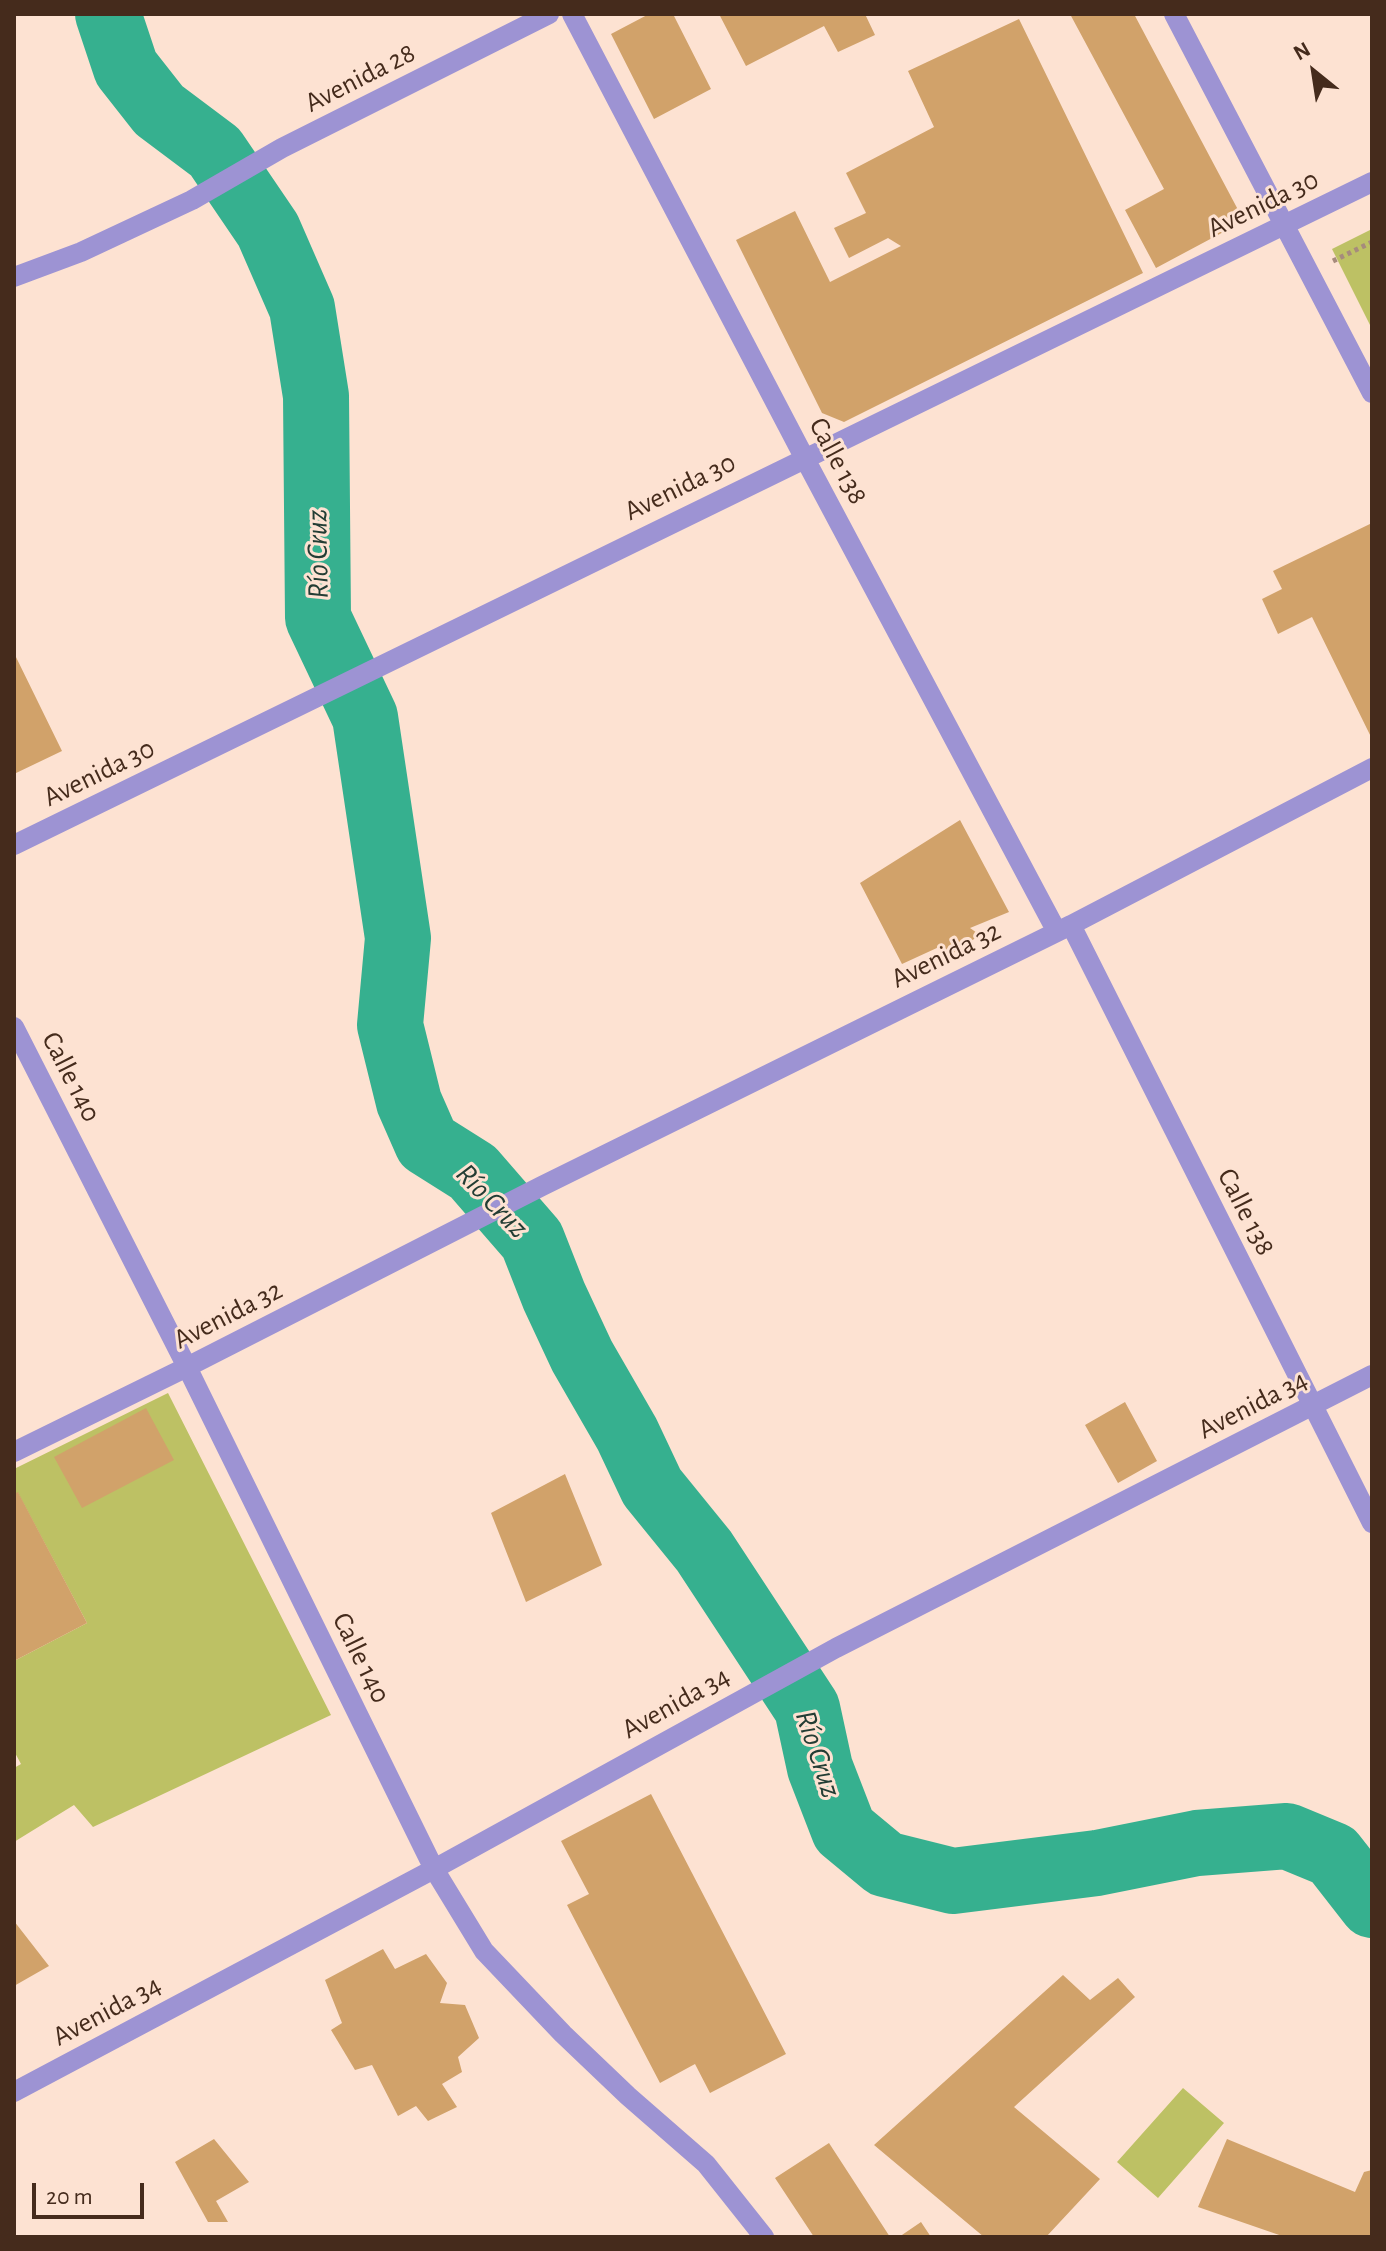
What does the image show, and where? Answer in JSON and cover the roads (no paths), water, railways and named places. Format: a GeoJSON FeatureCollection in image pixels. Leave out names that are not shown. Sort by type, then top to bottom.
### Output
{"type":"FeatureCollection","features":[{"type":"Feature","properties":{"kind":"street","name":"Avenida 28"},"geometry":{"type":"LineString","coordinates":[[14,277],[81,252],[192,200],[282,148],[549,14]]}},
{"type":"Feature","properties":{"kind":"street","name":"Calle 138"},"geometry":{"type":"LineString","coordinates":[[572,14],[804,457],[1064,928],[1372,1523]]}},
{"type":"Feature","properties":{"kind":"street"},"geometry":{"type":"LineString","coordinates":[[1174,14],[1372,393]]}},
{"type":"Feature","properties":{"kind":"street","name":"Avenida 30"},"geometry":{"type":"LineString","coordinates":[[14,845],[1372,182]]}},
{"type":"Feature","properties":{"kind":"street","name":"Avenida 32"},"geometry":{"type":"LineString","coordinates":[[14,1452],[1064,928],[1372,768]]}},
{"type":"Feature","properties":{"kind":"street","name":"Calle 140"},"geometry":{"type":"LineString","coordinates":[[14,1027],[187,1367],[434,1869],[484,1951],[563,2034],[706,2164],[764,2237]]}},
{"type":"Feature","properties":{"kind":"street","name":"Avenida 34"},"geometry":{"type":"LineString","coordinates":[[14,2092],[434,1869],[836,1648],[1372,1375]]}},
{"type":"Feature","properties":{"kind":"waterway","name":"Río Cruz"},"geometry":{"type":"LineString","coordinates":[[108,14],[126,68],[159,110],[215,152],[268,230],[302,308],[316,396],[318,618],[365,717],[398,938],[390,1025],[409,1102],[427,1143],[473,1172],[532,1240],[582,1356],[627,1434],[652,1487],[704,1551],[807,1708],[820,1768],[844,1830],[885,1864],[953,1881],[1097,1863],[1197,1843],[1287,1836],[1333,1855],[1372,1905]]}}]}
